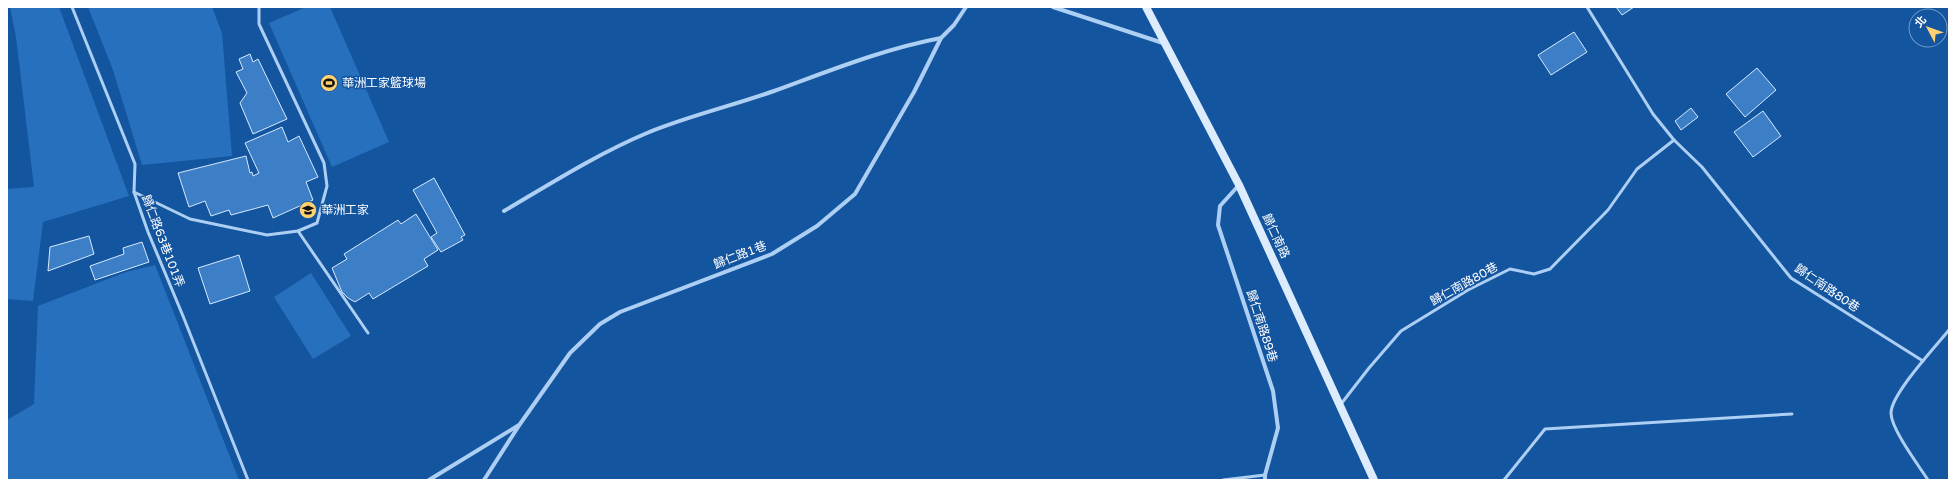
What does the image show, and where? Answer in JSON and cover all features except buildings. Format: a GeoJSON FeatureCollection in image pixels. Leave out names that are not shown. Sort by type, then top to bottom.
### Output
{"type":"FeatureCollection","features":[{"type":"Feature","properties":{"kind":"street","name":"歸仁路1巷"},"geometry":{"type":"LineString","coordinates":[[484,480],[520,424],[570,353],[600,324],[620,312],[772,254],[817,226],[855,194],[914,92],[941,38],[954,25],[966,7]]}},
{"type":"Feature","properties":{"kind":"street"},"geometry":{"type":"LineString","coordinates":[[1053,7],[1163,43]]}},
{"type":"Feature","properties":{"kind":"street","name":"歸仁南路"},"geometry":{"type":"LineString","coordinates":[[1146,7],[1163,43],[1239,185],[1374,480]]}},
{"type":"Feature","properties":{"kind":"street"},"geometry":{"type":"LineString","coordinates":[[504,211],[572,171],[647,133],[772,92],[853,62],[913,43],[941,38]]}},
{"type":"Feature","properties":{"kind":"street","name":"歸仁南路89巷"},"geometry":{"type":"LineString","coordinates":[[1239,185],[1220,206],[1218,225],[1273,391],[1278,428],[1265,478]]}},
{"type":"Feature","properties":{"kind":"street"},"geometry":{"type":"LineString","coordinates":[[429,480],[520,424]]}},
{"type":"Feature","properties":{"kind":"lane","name":"歸仁路63巷101弄"},"geometry":{"type":"LineString","coordinates":[[72,7],[135,164],[134,192],[148,232],[248,480]]}},
{"type":"Feature","properties":{"kind":"lane"},"geometry":{"type":"LineString","coordinates":[[134,192],[190,219],[268,235],[298,232],[317,223],[327,186],[324,163],[259,24],[259,7]]}},
{"type":"Feature","properties":{"kind":"lane","name":"歸仁南路80巷"},"geometry":{"type":"LineString","coordinates":[[1586,7],[1653,114],[1674,140],[1702,167],[1791,278],[1923,361]]}},
{"type":"Feature","properties":{"kind":"lane","name":"歸仁南路80巷"},"geometry":{"type":"LineString","coordinates":[[1340,406],[1369,368],[1401,332],[1468,290],[1510,269],[1534,274],[1550,269],[1608,210],[1637,169],[1674,140]]}},
{"type":"Feature","properties":{"kind":"lane"},"geometry":{"type":"LineString","coordinates":[[298,232],[368,333]]}},
{"type":"Feature","properties":{"kind":"lane"},"geometry":{"type":"LineString","coordinates":[[1928,480],[1895,428],[1891,412],[1902,386],[1949,330]]}},
{"type":"Feature","properties":{"kind":"lane"},"geometry":{"type":"LineString","coordinates":[[1504,480],[1545,429],[1792,414]]}},
{"type":"Feature","properties":{"kind":"lane"},"geometry":{"type":"LineString","coordinates":[[1223,480],[1265,478]]}},
{"type":"Feature","properties":{"kind":"shaded area"},"geometry":{"type":"Polygon","coordinates":[[[10,7],[59,7],[129,196],[43,222],[33,301],[7,299],[7,189],[34,187],[16,37],[10,7]]]}},
{"type":"Feature","properties":{"kind":"shaded area"},"geometry":{"type":"Polygon","coordinates":[[[88,7],[212,7],[222,33],[232,156],[142,165],[113,70],[88,7]]]}},
{"type":"Feature","properties":{"kind":"shaded area","name":"華洲工家籃球場"},"geometry":{"type":"Polygon","coordinates":[[[306,7],[330,7],[389,142],[332,167],[269,23],[306,7]]]}},
{"type":"Feature","properties":{"kind":"shaded area"},"geometry":{"type":"Polygon","coordinates":[[[155,265],[239,480],[7,480],[7,420],[34,404],[38,306],[126,272],[155,265]]]}},
{"type":"Feature","properties":{"kind":"shaded area"},"geometry":{"type":"Polygon","coordinates":[[[311,273],[351,336],[313,359],[274,297],[311,273]]]}},
{"type":"Feature","properties":{"kind":"place","name":"華洲工家籃球場"},"geometry":{"type":"Point","coordinates":[329,83]}},
{"type":"Feature","properties":{"kind":"place","name":"華洲工家"},"geometry":{"type":"Point","coordinates":[308,210]}}]}
